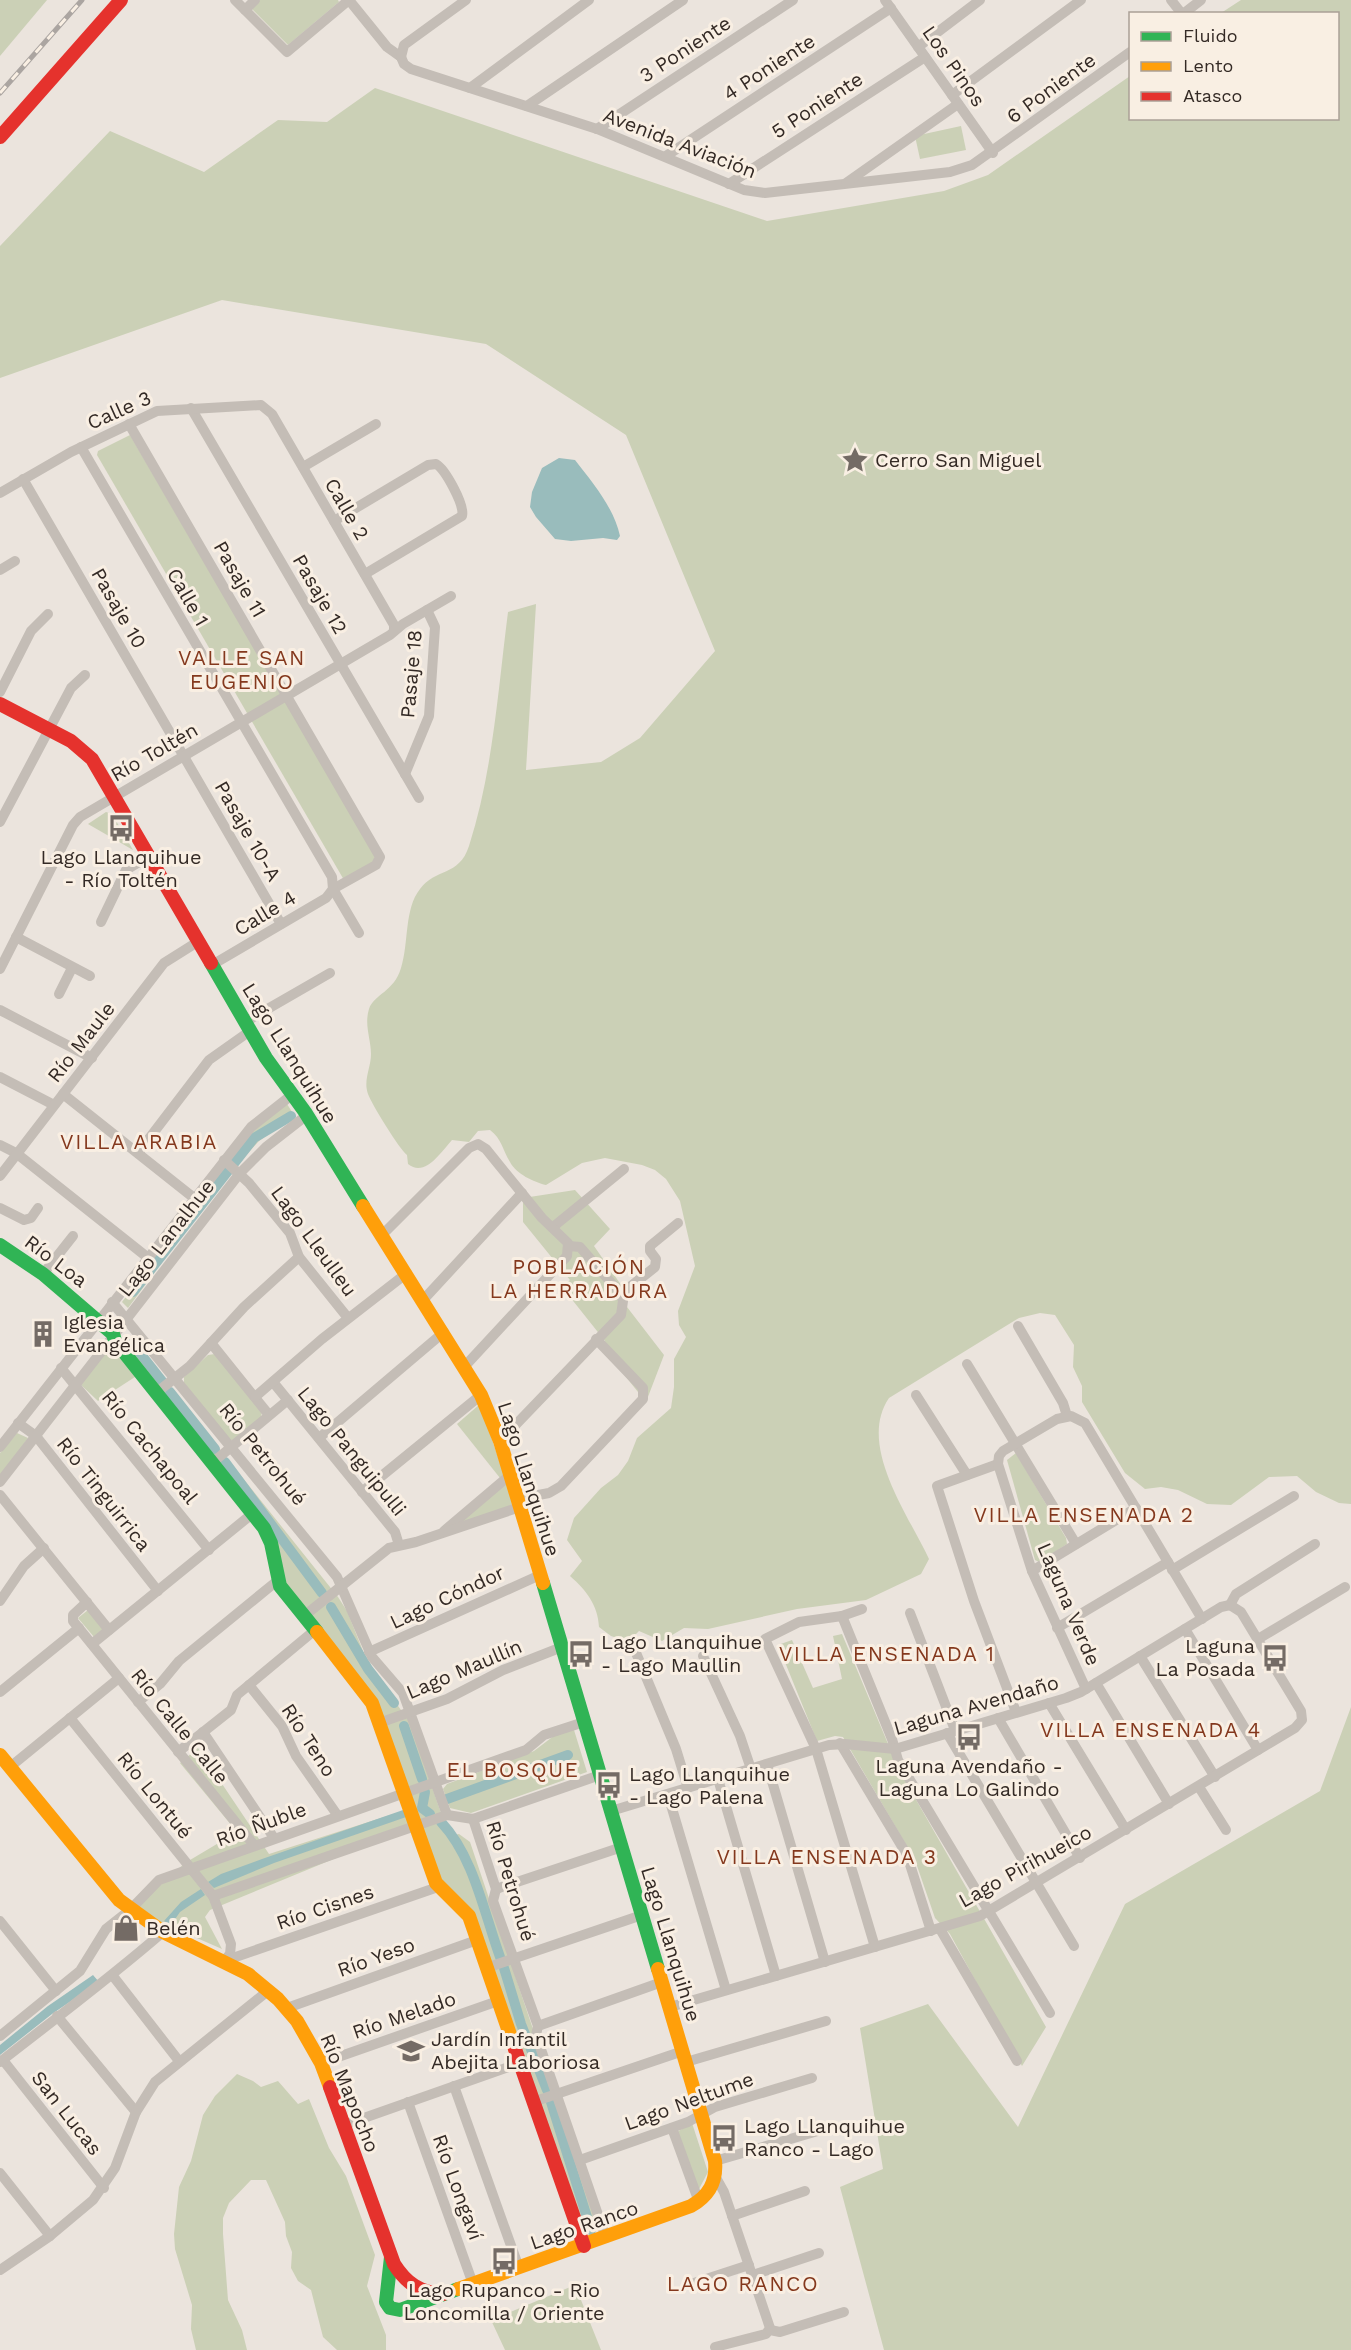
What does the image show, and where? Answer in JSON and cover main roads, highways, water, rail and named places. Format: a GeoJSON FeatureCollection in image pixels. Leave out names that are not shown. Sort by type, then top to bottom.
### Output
{"type":"FeatureCollection","features":[{"type":"Feature","properties":{"kind":"water"},"geometry":{"type":"Polygon","coordinates":[[[559,458],[575,460],[596,487],[617,526],[620,536],[617,540],[555,539],[536,517],[530,507],[532,492],[542,468],[559,458]]]}},
{"type":"Feature","properties":{"kind":"water"},"geometry":{"type":"Polygon","coordinates":[[[406,1809],[409,1816],[274,1863],[214,1888],[208,1882],[221,1874],[406,1809]]]}},
{"type":"Feature","properties":{"kind":"water"},"geometry":{"type":"Polygon","coordinates":[[[201,1889],[205,1895],[180,1912],[171,1925],[164,1921],[181,1902],[201,1889]]]}},
{"type":"Feature","properties":{"kind":"water"},"geometry":{"type":"Polygon","coordinates":[[[93,1975],[99,1982],[52,2014],[0,2055],[0,2045],[48,2006],[93,1975]]]}},
{"type":"Feature","properties":{"kind":"waterway"},"geometry":{"type":"LineString","coordinates":[[133,1292],[254,1138],[291,1116]]}},
{"type":"Feature","properties":{"kind":"waterway"},"geometry":{"type":"LineString","coordinates":[[132,1343],[162,1381]]}},
{"type":"Feature","properties":{"kind":"waterway"},"geometry":{"type":"LineString","coordinates":[[170,1392],[215,1449]]}},
{"type":"Feature","properties":{"kind":"waterway"},"geometry":{"type":"LineString","coordinates":[[225,1462],[322,1593]]}},
{"type":"Feature","properties":{"kind":"waterway"},"geometry":{"type":"LineString","coordinates":[[331,1607],[368,1669],[394,1703]]}},
{"type":"Feature","properties":{"kind":"waterway"},"geometry":{"type":"LineString","coordinates":[[404,1726],[422,1779]]}},
{"type":"Feature","properties":{"kind":"waterway"},"geometry":{"type":"LineString","coordinates":[[447,1799],[568,1755]]}},
{"type":"Feature","properties":{"kind":"waterway"},"geometry":{"type":"LineString","coordinates":[[425,1792],[422,1808],[430,1814]]}},
{"type":"Feature","properties":{"kind":"waterway"},"geometry":{"type":"LineString","coordinates":[[441,1822],[452,1836],[470,1868],[500,1957]]}},
{"type":"Feature","properties":{"kind":"waterway"},"geometry":{"type":"LineString","coordinates":[[504,1968],[521,2024],[547,2090]]}},
{"type":"Feature","properties":{"kind":"waterway"},"geometry":{"type":"LineString","coordinates":[[551,2102],[591,2230]]}},
{"type":"Feature","properties":{"kind":"railway"},"geometry":{"type":"LineString","coordinates":[[0,93],[82,0]]}},
{"type":"Feature","properties":{"kind":"place","name":"Cerro San Miguel"},"geometry":{"type":"Point","coordinates":[855,460]}},
{"type":"Feature","properties":{"kind":"place","name":"Lago Llanquihue - Río Toltén"},"geometry":{"type":"Point","coordinates":[121,828]}},
{"type":"Feature","properties":{"kind":"place","name":"Iglesia Evangélica"},"geometry":{"type":"Point","coordinates":[43,1334]}},
{"type":"Feature","properties":{"kind":"place","name":"Lago Llanquihue - Lago Maullin"},"geometry":{"type":"Point","coordinates":[581,1654]}},
{"type":"Feature","properties":{"kind":"place","name":"Laguna La Posada"},"geometry":{"type":"Point","coordinates":[1275,1658]}},
{"type":"Feature","properties":{"kind":"place","name":"Laguna Avendaño - Laguna Lo Galindo"},"geometry":{"type":"Point","coordinates":[969,1737]}},
{"type":"Feature","properties":{"kind":"place","name":"Lago Llanquihue - Lago Palena"},"geometry":{"type":"Point","coordinates":[609,1785]}},
{"type":"Feature","properties":{"kind":"place","name":"Belén"},"geometry":{"type":"Point","coordinates":[126,1928]}},
{"type":"Feature","properties":{"kind":"place","name":"Jardín Infantil Abejita Laboriosa"},"geometry":{"type":"Point","coordinates":[411,2051]}},
{"type":"Feature","properties":{"kind":"place","name":"Lago Llanquihue Ranco - Lago"},"geometry":{"type":"Point","coordinates":[724,2138]}},
{"type":"Feature","properties":{"kind":"place","name":"Lago Rupanco - Rio Loncomilla / Oriente"},"geometry":{"type":"Point","coordinates":[504,2261]}},
{"type":"Feature","properties":{"kind":"district","name":"VALLE SAN EUGENIO"},"geometry":{"type":"Point","coordinates":[242,669]}},
{"type":"Feature","properties":{"kind":"district","name":"VILLA ARABIA"},"geometry":{"type":"Point","coordinates":[139,1141]}},
{"type":"Feature","properties":{"kind":"district","name":"POBLACIÓN LA HERRADURA"},"geometry":{"type":"Point","coordinates":[579,1278]}},
{"type":"Feature","properties":{"kind":"district","name":"VILLA ENSENADA 2"},"geometry":{"type":"Point","coordinates":[1084,1514]}},
{"type":"Feature","properties":{"kind":"district","name":"VILLA ENSENADA 1"},"geometry":{"type":"Point","coordinates":[887,1653]}},
{"type":"Feature","properties":{"kind":"district","name":"VILLA ENSENADA 4"},"geometry":{"type":"Point","coordinates":[1151,1729]}},
{"type":"Feature","properties":{"kind":"district","name":"EL BOSQUE"},"geometry":{"type":"Point","coordinates":[513,1769]}},
{"type":"Feature","properties":{"kind":"district","name":"VILLA ENSENADA 3"},"geometry":{"type":"Point","coordinates":[827,1856]}},
{"type":"Feature","properties":{"kind":"district","name":"LAGO RANCO"},"geometry":{"type":"Point","coordinates":[743,2283]}}]}
